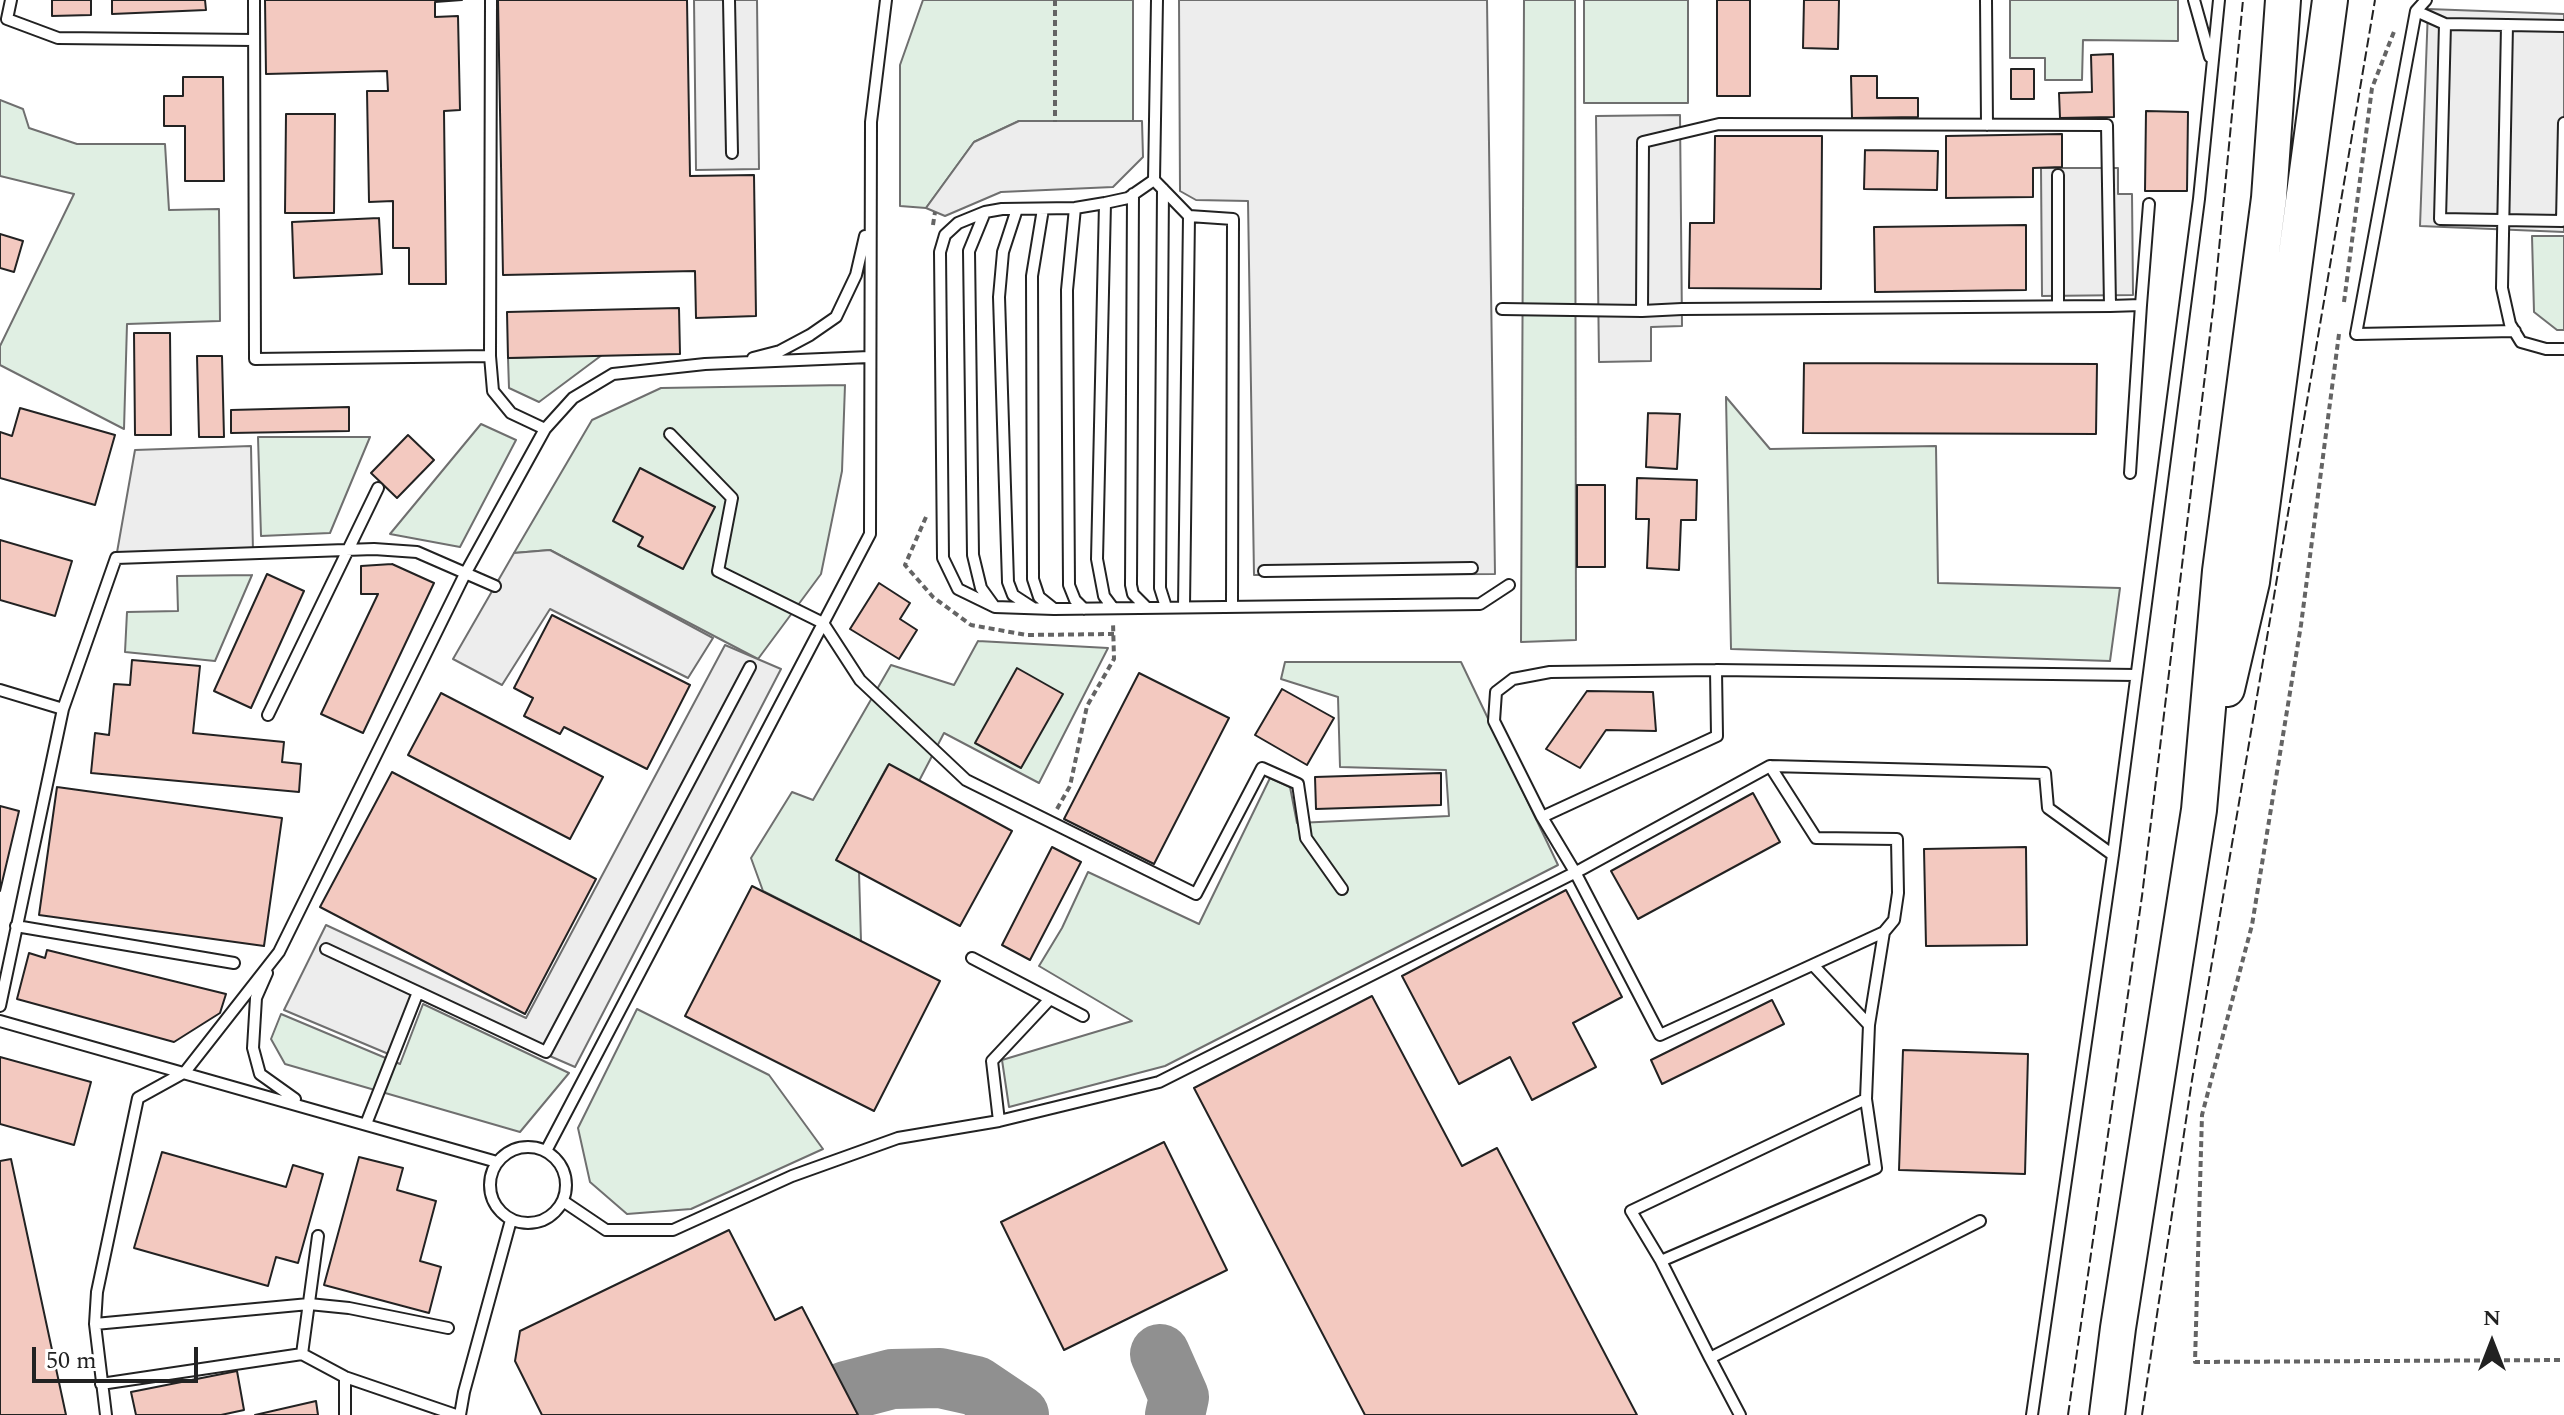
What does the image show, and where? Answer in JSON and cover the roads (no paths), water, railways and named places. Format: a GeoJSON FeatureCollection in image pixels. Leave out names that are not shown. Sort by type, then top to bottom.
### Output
{"type":"FeatureCollection","features":[{"type":"Feature","properties":{"kind":"highway"},"geometry":{"type":"LineString","coordinates":[[2107,1415],[2199,810],[2220,571],[2269,198],[2283,0]]}},
{"type":"Feature","properties":{"kind":"highway"},"geometry":{"type":"LineString","coordinates":[[2199,810],[2252,582],[2330,0]]}},
{"type":"Feature","properties":{"kind":"lane"},"geometry":{"type":"LineString","coordinates":[[11,0],[7,19],[58,38],[254,40]]}},
{"type":"Feature","properties":{"kind":"lane"},"geometry":{"type":"LineString","coordinates":[[254,0],[255,359],[490,356]]}},
{"type":"Feature","properties":{"kind":"lane"},"geometry":{"type":"LineString","coordinates":[[491,0],[490,356],[493,391],[511,413],[545,429]]}},
{"type":"Feature","properties":{"kind":"lane"},"geometry":{"type":"LineString","coordinates":[[729,0],[732,153]]}},
{"type":"Feature","properties":{"kind":"lane"},"geometry":{"type":"LineString","coordinates":[[546,1151],[870,534],[871,122],[886,0]]}},
{"type":"Feature","properties":{"kind":"lane"},"geometry":{"type":"LineString","coordinates":[[883,17],[893,0]]}},
{"type":"Feature","properties":{"kind":"lane"},"geometry":{"type":"LineString","coordinates":[[1157,0],[1154,180],[1189,216],[1233,219],[1232,606]]}},
{"type":"Feature","properties":{"kind":"lane"},"geometry":{"type":"LineString","coordinates":[[1986,0],[1987,125]]}},
{"type":"Feature","properties":{"kind":"lane"},"geometry":{"type":"LineString","coordinates":[[2194,0],[2212,63]]}},
{"type":"Feature","properties":{"kind":"lane"},"geometry":{"type":"LineString","coordinates":[[2032,1415],[2113,855],[2199,199],[2219,0]]}},
{"type":"Feature","properties":{"kind":"lane"},"geometry":{"type":"LineString","coordinates":[[2426,0],[2416,11],[2356,334],[2515,331]]}},
{"type":"Feature","properties":{"kind":"lane"},"geometry":{"type":"LineString","coordinates":[[2416,11],[2445,24],[2564,26]]}},
{"type":"Feature","properties":{"kind":"lane"},"geometry":{"type":"LineString","coordinates":[[2445,24],[2440,219],[2562,221],[2564,123]]}},
{"type":"Feature","properties":{"kind":"lane"},"geometry":{"type":"LineString","coordinates":[[2507,25],[2502,288],[2510,324],[2521,342],[2546,349],[2564,349]]}},
{"type":"Feature","properties":{"kind":"lane"},"geometry":{"type":"LineString","coordinates":[[1642,311],[1643,142],[1719,124],[2107,125],[2110,306]]}},
{"type":"Feature","properties":{"kind":"lane"},"geometry":{"type":"LineString","coordinates":[[2058,175],[2058,306]]}},
{"type":"Feature","properties":{"kind":"lane"},"geometry":{"type":"LineString","coordinates":[[1154,180],[1128,198],[1105,203],[1075,208],[985,212],[958,223],[945,235],[940,252],[943,558],[958,589],[995,607],[1084,609],[1480,604],[1509,585]]}},
{"type":"Feature","properties":{"kind":"lane"},"geometry":{"type":"LineString","coordinates":[[1163,189],[1160,588],[1166,607]]}},
{"type":"Feature","properties":{"kind":"lane"},"geometry":{"type":"LineString","coordinates":[[1133,194],[1131,585],[1133,594],[1146,607]]}},
{"type":"Feature","properties":{"kind":"lane"},"geometry":{"type":"LineString","coordinates":[[1105,203],[1097,559],[1104,596],[1113,608]]}},
{"type":"Feature","properties":{"kind":"lane"},"geometry":{"type":"LineString","coordinates":[[2130,473],[2149,204]]}},
{"type":"Feature","properties":{"kind":"lane"},"geometry":{"type":"LineString","coordinates":[[1075,208],[1067,290],[1069,585],[1075,600],[1084,609]]}},
{"type":"Feature","properties":{"kind":"lane"},"geometry":{"type":"LineString","coordinates":[[1017,209],[1003,252],[999,297],[1008,582],[1013,595],[1034,609]]}},
{"type":"Feature","properties":{"kind":"lane"},"geometry":{"type":"LineString","coordinates":[[1043,209],[1032,276],[1033,579],[1039,597],[1054,609]]}},
{"type":"Feature","properties":{"kind":"lane"},"geometry":{"type":"LineString","coordinates":[[985,212],[969,251],[973,555],[981,588],[995,607]]}},
{"type":"Feature","properties":{"kind":"lane"},"geometry":{"type":"LineString","coordinates":[[732,363],[780,351],[836,317],[856,275],[870,215]]}},
{"type":"Feature","properties":{"kind":"lane"},"geometry":{"type":"LineString","coordinates":[[1184,607],[1189,216]]}},
{"type":"Feature","properties":{"kind":"lane"},"geometry":{"type":"LineString","coordinates":[[1502,309],[1642,311],[2141,305]]}},
{"type":"Feature","properties":{"kind":"lane"},"geometry":{"type":"LineString","coordinates":[[310,1108],[260,1074],[253,1048],[256,998],[465,574],[545,429],[573,398],[613,374],[732,363],[869,357]]}},
{"type":"Feature","properties":{"kind":"lane"},"geometry":{"type":"LineString","coordinates":[[670,434],[732,498],[718,571],[823,623],[860,680],[966,780],[1196,894],[1262,768],[1298,784],[1306,838],[1342,889]]}},
{"type":"Feature","properties":{"kind":"lane"},"geometry":{"type":"LineString","coordinates":[[268,715],[378,488]]}},
{"type":"Feature","properties":{"kind":"lane"},"geometry":{"type":"LineString","coordinates":[[0,1006],[63,709],[116,558],[348,550],[417,552],[495,586]]}},
{"type":"Feature","properties":{"kind":"lane"},"geometry":{"type":"LineString","coordinates":[[1264,571],[1472,568]]}},
{"type":"Feature","properties":{"kind":"lane"},"geometry":{"type":"LineString","coordinates":[[326,949],[546,1052],[750,667]]}},
{"type":"Feature","properties":{"kind":"lane"},"geometry":{"type":"LineString","coordinates":[[1770,766],[1816,838],[1897,839],[1898,893],[1894,920],[1884,932],[1660,1035],[1575,872],[1542,817],[1494,721],[1496,692],[1513,679],[1550,672],[1716,670],[2136,675]]}},
{"type":"Feature","properties":{"kind":"lane"},"geometry":{"type":"LineString","coordinates":[[1542,817],[1717,736],[1716,670]]}},
{"type":"Feature","properties":{"kind":"lane"},"geometry":{"type":"LineString","coordinates":[[0,690],[63,709]]}},
{"type":"Feature","properties":{"kind":"lane"},"geometry":{"type":"LineString","coordinates":[[563,1201],[606,1230],[673,1230],[792,1176],[898,1138],[999,1121],[1159,1082],[1575,872],[1770,766],[2045,773],[2048,808],[2113,855]]}},
{"type":"Feature","properties":{"kind":"lane"},"geometry":{"type":"LineString","coordinates":[[16,926],[234,963]]}},
{"type":"Feature","properties":{"kind":"lane"},"geometry":{"type":"LineString","coordinates":[[1661,1261],[1876,1168],[1866,1099],[1869,1025],[1884,932]]}},
{"type":"Feature","properties":{"kind":"lane"},"geometry":{"type":"LineString","coordinates":[[972,958],[1083,1016]]}},
{"type":"Feature","properties":{"kind":"lane"},"geometry":{"type":"LineString","coordinates":[[106,1415],[95,1324],[97,1292],[138,1098],[185,1072],[273,960]]}},
{"type":"Feature","properties":{"kind":"lane"},"geometry":{"type":"LineString","coordinates":[[1813,965],[1869,1025]]}},
{"type":"Feature","properties":{"kind":"lane"},"geometry":{"type":"LineString","coordinates":[[366,1124],[418,992]]}},
{"type":"Feature","properties":{"kind":"lane"},"geometry":{"type":"LineString","coordinates":[[999,1121],[992,1061],[1050,999]]}},
{"type":"Feature","properties":{"kind":"lane"},"geometry":{"type":"LineString","coordinates":[[0,1021],[497,1162]]}},
{"type":"Feature","properties":{"kind":"lane"},"geometry":{"type":"LineString","coordinates":[[1740,1415],[1661,1261],[1631,1211],[1866,1099]]}},
{"type":"Feature","properties":{"kind":"lane"},"geometry":{"type":"LineString","coordinates":[[533,1147],[546,1151],[565,1172],[567,1187],[563,1201],[555,1213],[541,1221],[526,1223],[511,1220],[502,1214],[490,1194],[489,1183],[497,1162],[507,1153],[520,1148],[533,1147]]}},
{"type":"Feature","properties":{"kind":"lane"},"geometry":{"type":"LineString","coordinates":[[101,1384],[302,1354],[345,1377],[458,1415],[511,1220]]}},
{"type":"Feature","properties":{"kind":"lane"},"geometry":{"type":"LineString","coordinates":[[1710,1358],[1980,1221]]}},
{"type":"Feature","properties":{"kind":"lane"},"geometry":{"type":"LineString","coordinates":[[302,1354],[318,1236]]}},
{"type":"Feature","properties":{"kind":"lane"},"geometry":{"type":"LineString","coordinates":[[95,1324],[309,1304],[349,1308],[448,1328]]}},
{"type":"Feature","properties":{"kind":"lane"},"geometry":{"type":"LineString","coordinates":[[345,1377],[345,1415]]}}]}
